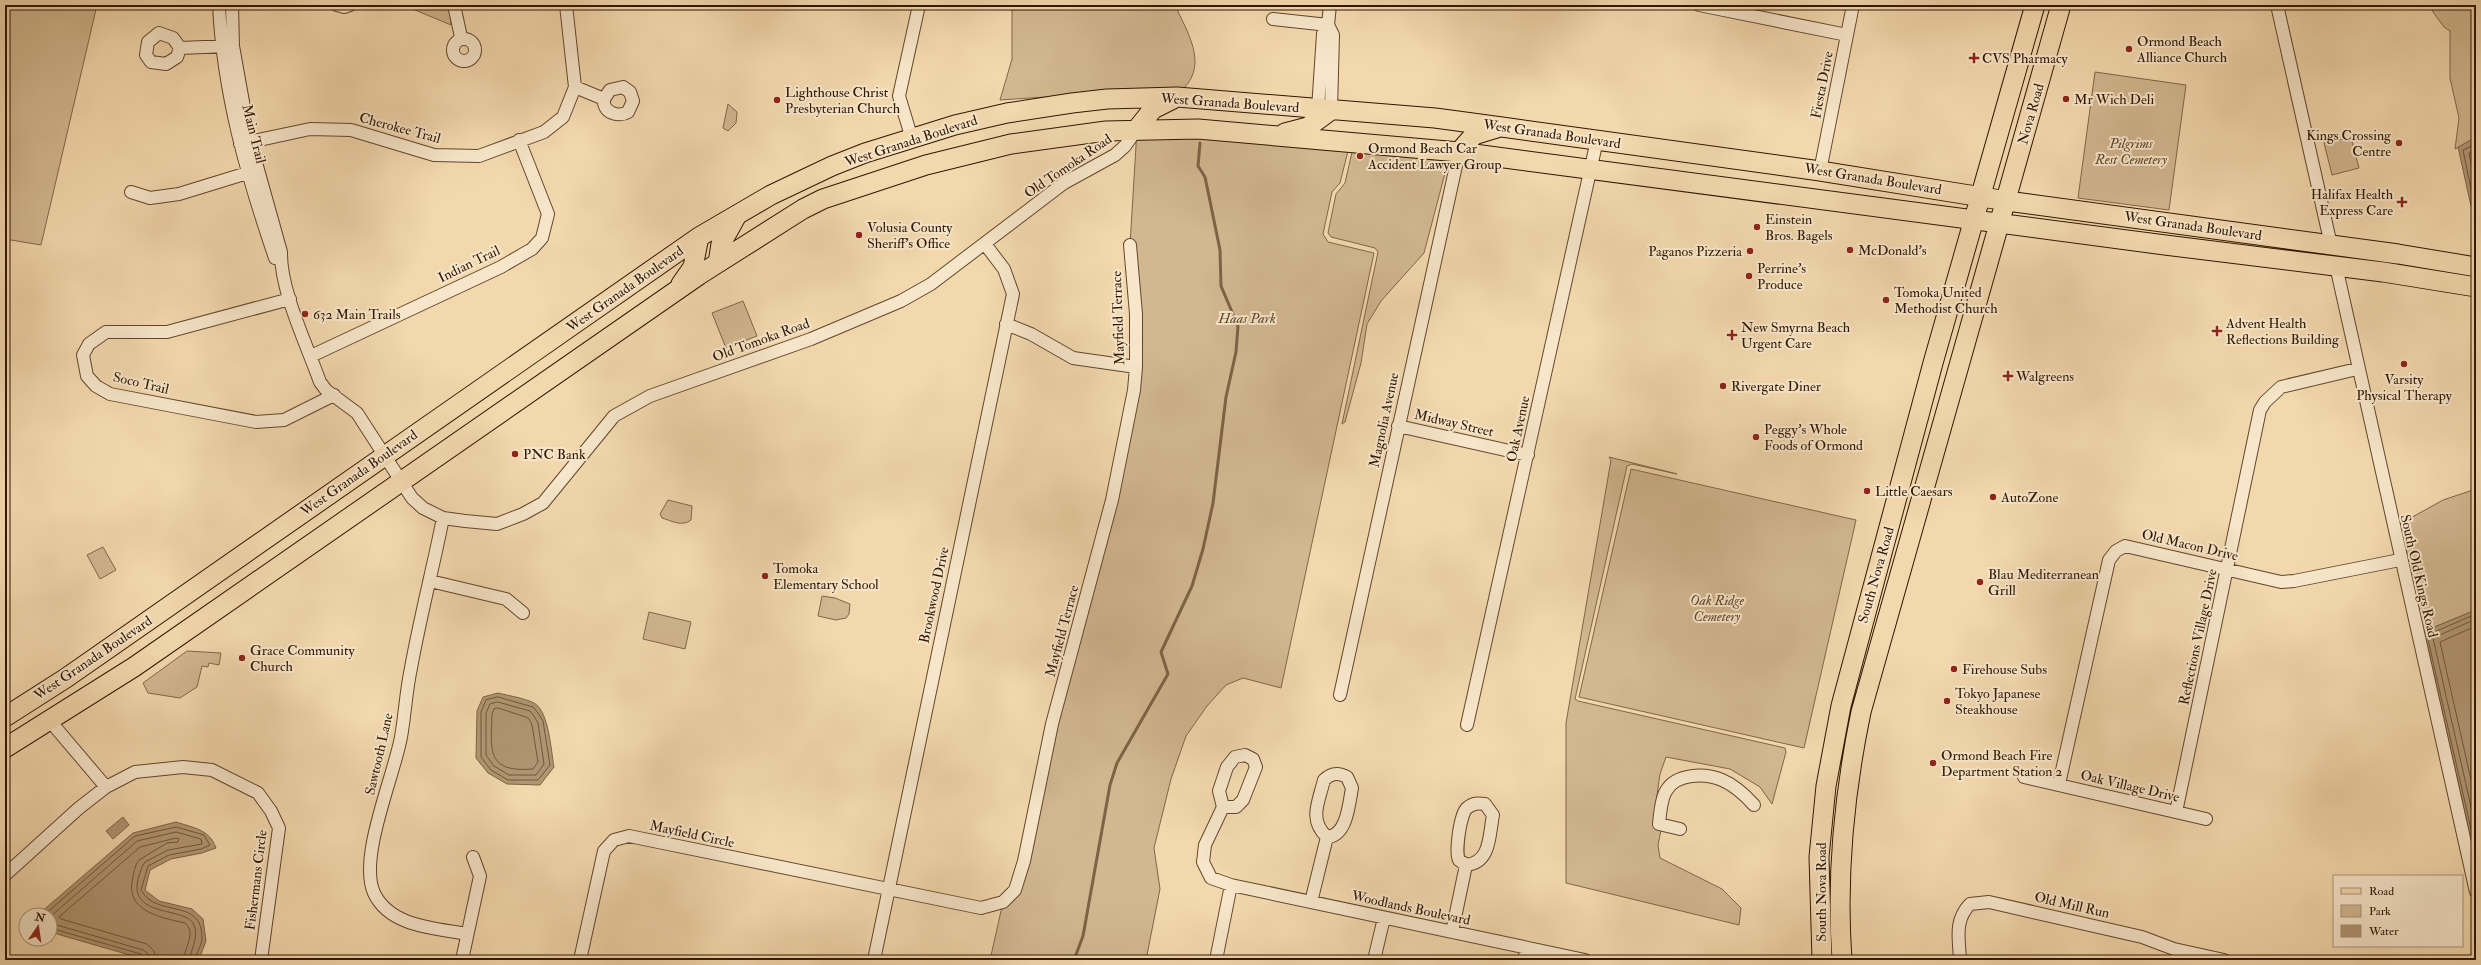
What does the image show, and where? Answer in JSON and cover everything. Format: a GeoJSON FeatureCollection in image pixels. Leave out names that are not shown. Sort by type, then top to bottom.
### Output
{"type":"FeatureCollection","features":[{"type":"Feature","properties":{"kind":"main road","name":"Nova Road"},"geometry":{"type":"LineString","coordinates":[[1980,197],[2035,5]]}},
{"type":"Feature","properties":{"kind":"main road","name":"Nova Road"},"geometry":{"type":"LineString","coordinates":[[2001,223],[2061,5]]}},
{"type":"Feature","properties":{"kind":"main road","name":"West Granada Boulevard"},"geometry":{"type":"LineString","coordinates":[[5,717],[66,678],[699,237],[738,214],[795,183],[865,153],[955,125],[1072,103],[1177,97],[1435,118],[1820,171],[2007,201],[2375,251],[2476,267]]}},
{"type":"Feature","properties":{"kind":"main road"},"geometry":{"type":"LineString","coordinates":[[1137,129],[1153,109],[1177,97]]}},
{"type":"Feature","properties":{"kind":"main road"},"geometry":{"type":"LineString","coordinates":[[1278,135],[1308,127],[1324,110]]}},
{"type":"Feature","properties":{"kind":"main road"},"geometry":{"type":"LineString","coordinates":[[926,165],[935,142],[955,125]]}},
{"type":"Feature","properties":{"kind":"main road"},"geometry":{"type":"LineString","coordinates":[[1459,152],[1464,143],[1474,136],[1502,127]]}},
{"type":"Feature","properties":{"kind":"main road","name":"West Granada Boulevard"},"geometry":{"type":"LineString","coordinates":[[8,746],[50,721],[153,654],[677,290],[803,209],[823,199],[926,165],[982,150],[1043,138],[1137,129],[1198,129],[1459,152],[2336,266],[2439,280],[2476,287]]}},
{"type":"Feature","properties":{"kind":"main road"},"geometry":{"type":"LineString","coordinates":[[823,199],[902,158],[912,139]]}},
{"type":"Feature","properties":{"kind":"main road","name":"South Nova Road"},"geometry":{"type":"LineString","coordinates":[[1822,960],[1819,908],[1820,848],[1826,786],[1841,706],[1980,197]]}},
{"type":"Feature","properties":{"kind":"main road"},"geometry":{"type":"LineString","coordinates":[[718,263],[721,244],[738,214]]}},
{"type":"Feature","properties":{"kind":"main road","name":"South Nova Road"},"geometry":{"type":"LineString","coordinates":[[1842,960],[1840,904],[1842,840],[1849,775],[1861,712],[1920,499],[2001,223]]}},
{"type":"Feature","properties":{"kind":"main road"},"geometry":{"type":"LineString","coordinates":[[677,290],[693,267],[699,237]]}},
{"type":"Feature","properties":{"kind":"main road"},"geometry":{"type":"LineString","coordinates":[[2289,260],[2314,255],[2331,245]]}},
{"type":"Feature","properties":{"kind":"main road"},"geometry":{"type":"LineString","coordinates":[[2336,266],[2349,257],[2375,251]]}},
{"type":"Feature","properties":{"kind":"main road"},"geometry":{"type":"LineString","coordinates":[[2439,280],[2466,275],[2476,277]]}},
{"type":"Feature","properties":{"kind":"main road"},"geometry":{"type":"LineString","coordinates":[[1910,451],[1919,470],[1920,499]]}},
{"type":"Feature","properties":{"kind":"main road"},"geometry":{"type":"LineString","coordinates":[[50,721],[54,700],[66,678]]}},
{"type":"Feature","properties":{"kind":"main road"},"geometry":{"type":"LineString","coordinates":[[8,746],[28,720],[34,699]]}},
{"type":"Feature","properties":{"kind":"street","name":"Main Trail"},"geometry":{"type":"LineString","coordinates":[[219,5],[234,92],[252,172],[281,252],[281,265],[290,299],[320,382],[357,413],[401,482]]}},
{"type":"Feature","properties":{"kind":"street","name":"Main Trail"},"geometry":{"type":"LineString","coordinates":[[227,46],[232,5]]}},
{"type":"Feature","properties":{"kind":"street"},"geometry":{"type":"LineString","coordinates":[[337,5],[344,8],[350,5]]}},
{"type":"Feature","properties":{"kind":"street"},"geometry":{"type":"LineString","coordinates":[[454,5],[461,37]]}},
{"type":"Feature","properties":{"kind":"street","name":"Cherokee Trail"},"geometry":{"type":"LineString","coordinates":[[245,142],[310,129],[351,130],[434,155],[479,156],[518,140],[544,132],[563,116],[575,87],[566,5]]}},
{"type":"Feature","properties":{"kind":"street"},"geometry":{"type":"LineString","coordinates":[[912,139],[899,96],[919,5]]}},
{"type":"Feature","properties":{"kind":"street"},"geometry":{"type":"LineString","coordinates":[[1324,110],[1333,35],[1328,24],[1330,5]]}},
{"type":"Feature","properties":{"kind":"street"},"geometry":{"type":"LineString","coordinates":[[1699,5],[1847,35]]}},
{"type":"Feature","properties":{"kind":"street","name":"Fiesta Drive"},"geometry":{"type":"LineString","coordinates":[[1820,171],[1853,5]]}},
{"type":"Feature","properties":{"kind":"street"},"geometry":{"type":"LineString","coordinates":[[2277,5],[2331,245]]}},
{"type":"Feature","properties":{"kind":"street"},"geometry":{"type":"LineString","coordinates":[[1273,19],[1328,24]]}},
{"type":"Feature","properties":{"kind":"street"},"geometry":{"type":"LineString","coordinates":[[180,48],[227,46]]}},
{"type":"Feature","properties":{"kind":"street"},"geometry":{"type":"LineString","coordinates":[[575,87],[604,99]]}},
{"type":"Feature","properties":{"kind":"street","name":"Old Tomoka Road"},"geometry":{"type":"LineString","coordinates":[[401,482],[412,498],[423,508],[443,518],[497,524],[523,514],[543,503],[614,416],[650,396],[811,339],[874,314],[931,284],[1064,183],[1115,155],[1125,146],[1137,129]]}},
{"type":"Feature","properties":{"kind":"street","name":"Indian Trail"},"geometry":{"type":"LineString","coordinates":[[311,356],[500,267],[532,249],[542,238],[548,214],[518,140]]}},
{"type":"Feature","properties":{"kind":"street","name":"Oak Avenue"},"geometry":{"type":"LineString","coordinates":[[1467,725],[1597,140]]}},
{"type":"Feature","properties":{"kind":"street","name":"Magnolia Avenue"},"geometry":{"type":"LineString","coordinates":[[1340,696],[1459,152]]}},
{"type":"Feature","properties":{"kind":"street"},"geometry":{"type":"LineString","coordinates":[[131,192],[150,198],[180,194],[252,172]]}},
{"type":"Feature","properties":{"kind":"street","name":"Brookwood Drive"},"geometry":{"type":"LineString","coordinates":[[874,960],[1013,294],[1004,269],[985,244]]}},
{"type":"Feature","properties":{"kind":"street","name":"Mayfield Terrace"},"geometry":{"type":"LineString","coordinates":[[889,890],[981,908],[1003,902],[1015,890],[1024,861],[1052,724],[1112,500],[1134,390],[1136,367],[1136,314],[1130,245]]}},
{"type":"Feature","properties":{"kind":"street","name":"South Old Kings Road"},"geometry":{"type":"LineString","coordinates":[[2336,266],[2357,368],[2476,892]]}},
{"type":"Feature","properties":{"kind":"street","name":"Soco Trail"},"geometry":{"type":"LineString","coordinates":[[290,299],[167,332],[106,332],[89,344],[83,355],[87,376],[96,386],[110,394],[256,422],[284,420],[334,395]]}},
{"type":"Feature","properties":{"kind":"street"},"geometry":{"type":"LineString","coordinates":[[1006,324],[1031,334],[1073,358],[1136,367]]}},
{"type":"Feature","properties":{"kind":"street","name":"Reflections Village Drive"},"geometry":{"type":"LineString","coordinates":[[2176,812],[2260,410],[2264,402],[2281,388],[2357,368]]}},
{"type":"Feature","properties":{"kind":"street","name":"Midway Street"},"geometry":{"type":"LineString","coordinates":[[1398,426],[1528,455]]}},
{"type":"Feature","properties":{"kind":"street","name":"Sawtooth Lane"},"geometry":{"type":"LineString","coordinates":[[443,518],[410,669],[401,738],[379,818],[372,856],[370,881],[374,894],[383,906],[394,915],[407,922],[467,934]]}},
{"type":"Feature","properties":{"kind":"street","name":"Old Macon Drive"},"geometry":{"type":"LineString","coordinates":[[2059,784],[2109,560],[2116,551],[2125,546],[2280,582],[2294,582],[2400,560]]}},
{"type":"Feature","properties":{"kind":"street"},"geometry":{"type":"LineString","coordinates":[[430,581],[506,599],[523,613]]}},
{"type":"Feature","properties":{"kind":"street"},"geometry":{"type":"LineString","coordinates":[[1841,706],[1861,712]]}},
{"type":"Feature","properties":{"kind":"street"},"geometry":{"type":"LineString","coordinates":[[50,721],[106,787]]}},
{"type":"Feature","properties":{"kind":"street","name":"Fishermans Circle"},"geometry":{"type":"LineString","coordinates":[[5,875],[79,808],[106,787],[134,772],[183,767],[212,770],[258,793],[279,828],[261,960]]}},
{"type":"Feature","properties":{"kind":"street"},"geometry":{"type":"LineString","coordinates":[[1337,774],[1347,777],[1352,788],[1341,829],[1332,837],[1327,837],[1318,827],[1315,817],[1324,780],[1328,776],[1337,774]]}},
{"type":"Feature","properties":{"kind":"street"},"geometry":{"type":"LineString","coordinates":[[1680,829],[1659,824],[1665,791],[1675,781],[1691,776],[1722,780],[1745,795],[1754,805]]}},
{"type":"Feature","properties":{"kind":"street","name":"Oak Village Drive"},"geometry":{"type":"LineString","coordinates":[[2024,777],[2206,819]]}},
{"type":"Feature","properties":{"kind":"street"},"geometry":{"type":"LineString","coordinates":[[1471,804],[1485,804],[1493,815],[1485,855],[1475,864],[1466,865],[1459,860],[1456,848],[1465,809],[1471,804]]}},
{"type":"Feature","properties":{"kind":"street","name":"Woodlands Boulevard"},"geometry":{"type":"LineString","coordinates":[[1224,807],[1205,845],[1203,862],[1211,878],[1231,885],[1585,960]]}},
{"type":"Feature","properties":{"kind":"street","name":"Mayfield Circle"},"geometry":{"type":"LineString","coordinates":[[580,960],[604,851],[614,840],[629,836],[889,890]]}},
{"type":"Feature","properties":{"kind":"street"},"geometry":{"type":"LineString","coordinates":[[1311,902],[1327,837]]}},
{"type":"Feature","properties":{"kind":"street"},"geometry":{"type":"LineString","coordinates":[[462,960],[480,876],[473,857]]}},
{"type":"Feature","properties":{"kind":"street"},"geometry":{"type":"LineString","coordinates":[[1452,932],[1466,865]]}},
{"type":"Feature","properties":{"kind":"street"},"geometry":{"type":"LineString","coordinates":[[1216,960],[1231,885]]}},
{"type":"Feature","properties":{"kind":"street","name":"Old Mill Run"},"geometry":{"type":"LineString","coordinates":[[1960,960],[1959,926],[1962,913],[1970,904],[1989,902],[2134,935],[2174,948],[2224,960]]}},
{"type":"Feature","properties":{"kind":"street"},"geometry":{"type":"LineString","coordinates":[[1374,960],[1384,918]]}},
{"type":"Feature","properties":{"kind":"street"},"geometry":{"type":"LineString","coordinates":[[1524,960],[1526,948]]}},
{"type":"Feature","properties":{"kind":"green space"},"geometry":{"type":"Polygon","coordinates":[[[5,5],[97,5],[41,245],[5,239],[5,5]]]}},
{"type":"Feature","properties":{"kind":"green space"},"geometry":{"type":"Polygon","coordinates":[[[403,5],[450,5],[451,25],[403,5]]]}},
{"type":"Feature","properties":{"kind":"green space"},"geometry":{"type":"Polygon","coordinates":[[[1012,5],[1175,5],[1193,47],[1195,58],[1191,78],[1184,88],[1000,100],[1012,59],[1012,5]]]}},
{"type":"Feature","properties":{"kind":"green space"},"geometry":{"type":"Polygon","coordinates":[[[2428,5],[2476,5],[2476,140],[2455,149],[2459,118],[2450,78],[2450,31],[2444,27],[2428,5]]]}},
{"type":"Feature","properties":{"kind":"green space","name":"Pilgrims Rest Cemetery"},"geometry":{"type":"Polygon","coordinates":[[[2095,72],[2186,85],[2169,210],[2078,198],[2095,72]]]}},
{"type":"Feature","properties":{"kind":"green space"},"geometry":{"type":"Polygon","coordinates":[[[728,104],[737,112],[736,123],[728,131],[723,128],[728,104]]]}},
{"type":"Feature","properties":{"kind":"green space","name":"Haas Park"},"geometry":{"type":"Polygon","coordinates":[[[1137,129],[1350,143],[1340,183],[1332,192],[1323,234],[1328,242],[1374,253],[1281,688],[1243,678],[1226,685],[1207,706],[1186,736],[1171,779],[1154,848],[1160,889],[1146,960],[990,960],[1003,902],[1015,889],[1134,390],[1130,245],[1137,129]]]}},
{"type":"Feature","properties":{"kind":"green space"},"geometry":{"type":"Polygon","coordinates":[[[2351,137],[2359,168],[2332,175],[2324,143],[2351,137]]]}},
{"type":"Feature","properties":{"kind":"green space"},"geometry":{"type":"Polygon","coordinates":[[[1352,152],[1449,158],[1424,253],[1381,301],[1367,324],[1361,363],[1345,422],[1342,424],[1378,252],[1375,248],[1331,237],[1328,233],[1336,194],[1345,183],[1352,152]]]}},
{"type":"Feature","properties":{"kind":"green space"},"geometry":{"type":"Polygon","coordinates":[[[743,301],[757,336],[726,348],[712,313],[743,301]]]}},
{"type":"Feature","properties":{"kind":"green space"},"geometry":{"type":"Polygon","coordinates":[[[1609,457],[1677,474],[1632,464],[1627,466],[1575,699],[1578,701],[1785,748],[1786,752],[1772,804],[1760,787],[1730,769],[1666,757],[1660,774],[1656,802],[1661,830],[1658,845],[1660,858],[1722,889],[1741,908],[1739,925],[1566,883],[1566,723],[1611,460],[1609,457]]]}},
{"type":"Feature","properties":{"kind":"green space","name":"Oak Ridge Cemetery"},"geometry":{"type":"Polygon","coordinates":[[[1631,469],[1856,520],[1804,748],[1579,697],[1631,469]]]}},
{"type":"Feature","properties":{"kind":"green space"},"geometry":{"type":"Polygon","coordinates":[[[2476,489],[2476,610],[2422,632],[2398,525],[2443,500],[2476,489]]]}},
{"type":"Feature","properties":{"kind":"green space"},"geometry":{"type":"Polygon","coordinates":[[[668,500],[692,506],[691,520],[681,523],[662,518],[660,514],[668,500]]]}},
{"type":"Feature","properties":{"kind":"green space"},"geometry":{"type":"Polygon","coordinates":[[[103,547],[116,570],[100,579],[87,555],[103,547]]]}},
{"type":"Feature","properties":{"kind":"green space"},"geometry":{"type":"Polygon","coordinates":[[[822,596],[835,598],[850,604],[849,614],[846,618],[836,620],[818,616],[822,596]]]}},
{"type":"Feature","properties":{"kind":"green space"},"geometry":{"type":"Polygon","coordinates":[[[649,612],[691,622],[685,649],[643,639],[649,612]]]}},
{"type":"Feature","properties":{"kind":"green space"},"geometry":{"type":"Polygon","coordinates":[[[187,651],[221,653],[219,665],[209,663],[208,667],[202,666],[197,687],[180,698],[148,693],[143,683],[187,651]]]}},
{"type":"Feature","properties":{"kind":"water"},"geometry":{"type":"Polygon","coordinates":[[[2471,140],[2476,140],[2476,205],[2471,206],[2458,147],[2471,140]]]}},
{"type":"Feature","properties":{"kind":"water"},"geometry":{"type":"Polygon","coordinates":[[[2476,610],[2476,869],[2422,632],[2476,610]]]}},
{"type":"Feature","properties":{"kind":"water"},"geometry":{"type":"Polygon","coordinates":[[[498,693],[530,701],[539,707],[543,714],[548,732],[554,767],[540,785],[507,784],[488,773],[476,758],[477,711],[483,697],[498,693]]]}},
{"type":"Feature","properties":{"kind":"water"},"geometry":{"type":"Polygon","coordinates":[[[123,817],[129,825],[113,839],[106,831],[123,817]]]}},
{"type":"Feature","properties":{"kind":"water"},"geometry":{"type":"Polygon","coordinates":[[[176,822],[200,830],[213,842],[216,848],[202,853],[171,859],[150,870],[145,890],[159,901],[192,909],[203,919],[206,941],[199,959],[147,960],[58,934],[58,907],[47,907],[133,833],[176,822]]]}},
{"type":"Feature","properties":{"kind":"waterway"},"geometry":{"type":"LineString","coordinates":[[1074,960],[1083,936],[1110,785],[1117,763],[1168,674],[1161,652],[1192,586],[1203,549],[1213,503],[1226,397],[1236,352],[1238,326],[1221,286],[1220,250],[1205,177],[1198,166],[1200,143]]}},
{"type":"Feature","properties":{"kind":"place","name":"Ormond Beach Alliance Church"},"geometry":{"type":"Point","coordinates":[2129,49]}},
{"type":"Feature","properties":{"kind":"place","name":"CVS Pharmacy"},"geometry":{"type":"Point","coordinates":[1974,58]}},
{"type":"Feature","properties":{"kind":"place","name":"Mr Wich Deli"},"geometry":{"type":"Point","coordinates":[2066,99]}},
{"type":"Feature","properties":{"kind":"place","name":"Lighthouse Christ Presbyterian Church"},"geometry":{"type":"Point","coordinates":[777,100]}},
{"type":"Feature","properties":{"kind":"place","name":"Kings Crossing Centre"},"geometry":{"type":"Point","coordinates":[2399,143]}},
{"type":"Feature","properties":{"kind":"place","name":"Ormond Beach Car Accident Lawyer Group"},"geometry":{"type":"Point","coordinates":[1360,156]}},
{"type":"Feature","properties":{"kind":"place","name":"Halifax Health Express Care"},"geometry":{"type":"Point","coordinates":[2402,202]}},
{"type":"Feature","properties":{"kind":"place","name":"Einstein Bros. Bagels"},"geometry":{"type":"Point","coordinates":[1757,227]}},
{"type":"Feature","properties":{"kind":"place","name":"Volusia County Sheriff's Office"},"geometry":{"type":"Point","coordinates":[859,235]}},
{"type":"Feature","properties":{"kind":"place","name":"McDonald's"},"geometry":{"type":"Point","coordinates":[1850,250]}},
{"type":"Feature","properties":{"kind":"place","name":"Paganos Pizzeria"},"geometry":{"type":"Point","coordinates":[1750,251]}},
{"type":"Feature","properties":{"kind":"place","name":"Perrine's Produce"},"geometry":{"type":"Point","coordinates":[1749,276]}},
{"type":"Feature","properties":{"kind":"place","name":"Tomoka United Methodist Church"},"geometry":{"type":"Point","coordinates":[1886,300]}},
{"type":"Feature","properties":{"kind":"place","name":"632 Main Trails"},"geometry":{"type":"Point","coordinates":[305,314]}},
{"type":"Feature","properties":{"kind":"place","name":"Advent Health Reflections Building"},"geometry":{"type":"Point","coordinates":[2217,331]}},
{"type":"Feature","properties":{"kind":"place","name":"New Smyrna Beach Urgent Care"},"geometry":{"type":"Point","coordinates":[1732,335]}},
{"type":"Feature","properties":{"kind":"place","name":"Varsity Physical Therapy"},"geometry":{"type":"Point","coordinates":[2404,364]}},
{"type":"Feature","properties":{"kind":"place","name":"Walgreens"},"geometry":{"type":"Point","coordinates":[2008,376]}},
{"type":"Feature","properties":{"kind":"place","name":"Rivergate Diner"},"geometry":{"type":"Point","coordinates":[1723,386]}},
{"type":"Feature","properties":{"kind":"place","name":"Peggy's Whole Foods of Ormond"},"geometry":{"type":"Point","coordinates":[1756,437]}},
{"type":"Feature","properties":{"kind":"place","name":"PNC Bank"},"geometry":{"type":"Point","coordinates":[515,454]}},
{"type":"Feature","properties":{"kind":"place","name":"Little Caesars"},"geometry":{"type":"Point","coordinates":[1867,491]}},
{"type":"Feature","properties":{"kind":"place","name":"AutoZone"},"geometry":{"type":"Point","coordinates":[1993,497]}},
{"type":"Feature","properties":{"kind":"place","name":"Tomoka Elementary School"},"geometry":{"type":"Point","coordinates":[765,576]}},
{"type":"Feature","properties":{"kind":"place","name":"Blau Mediterranean Grill"},"geometry":{"type":"Point","coordinates":[1980,582]}},
{"type":"Feature","properties":{"kind":"place","name":"Grace Community Church"},"geometry":{"type":"Point","coordinates":[242,658]}},
{"type":"Feature","properties":{"kind":"place","name":"Firehouse Subs"},"geometry":{"type":"Point","coordinates":[1954,669]}},
{"type":"Feature","properties":{"kind":"place","name":"Tokyo Japanese Steakhouse"},"geometry":{"type":"Point","coordinates":[1947,701]}},
{"type":"Feature","properties":{"kind":"place","name":"Ormond Beach Fire Department Station 2"},"geometry":{"type":"Point","coordinates":[1933,763]}}]}
